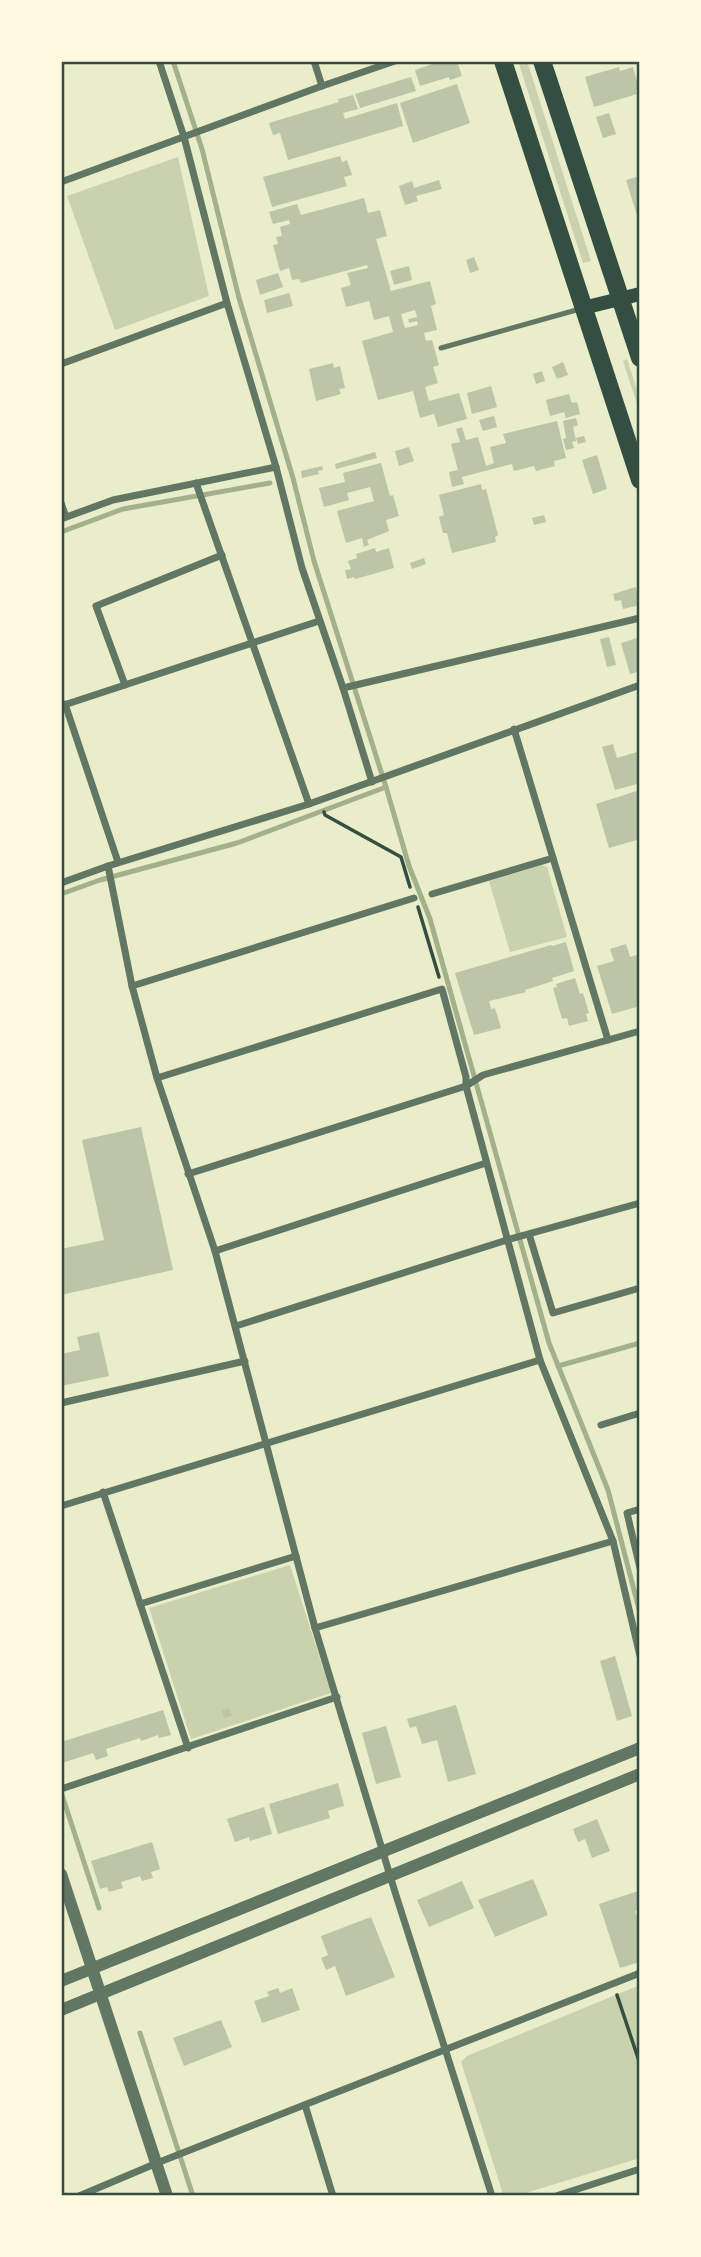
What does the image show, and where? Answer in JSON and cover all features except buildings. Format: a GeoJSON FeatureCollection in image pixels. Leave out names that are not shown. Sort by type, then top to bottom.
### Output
{"type":"FeatureCollection","features":[{"type":"Feature","properties":{"kind":"main road"},"geometry":{"type":"LineString","coordinates":[[503,61],[640,480]]}},
{"type":"Feature","properties":{"kind":"main road"},"geometry":{"type":"LineString","coordinates":[[542,61],[640,358]]}},
{"type":"Feature","properties":{"kind":"main road"},"geometry":{"type":"LineString","coordinates":[[583,308],[640,294]]}},
{"type":"Feature","properties":{"kind":"street"},"geometry":{"type":"LineString","coordinates":[[159,61],[187,136],[227,303],[276,467],[302,568],[319,621],[346,687],[374,781]]}},
{"type":"Feature","properties":{"kind":"street"},"geometry":{"type":"LineString","coordinates":[[314,61],[322,86]]}},
{"type":"Feature","properties":{"kind":"street"},"geometry":{"type":"LineString","coordinates":[[61,182],[395,61]]}},
{"type":"Feature","properties":{"kind":"street"},"geometry":{"type":"LineString","coordinates":[[61,364],[227,303]]}},
{"type":"Feature","properties":{"kind":"street"},"geometry":{"type":"LineString","coordinates":[[61,503],[64,518],[113,500],[199,490],[276,467]]}},
{"type":"Feature","properties":{"kind":"street"},"geometry":{"type":"LineString","coordinates":[[199,490],[309,804]]}},
{"type":"Feature","properties":{"kind":"street"},"geometry":{"type":"LineString","coordinates":[[125,685],[96,606],[222,555]]}},
{"type":"Feature","properties":{"kind":"street"},"geometry":{"type":"LineString","coordinates":[[346,687],[640,618]]}},
{"type":"Feature","properties":{"kind":"street"},"geometry":{"type":"LineString","coordinates":[[118,862],[63,705],[319,621]]}},
{"type":"Feature","properties":{"kind":"street"},"geometry":{"type":"LineString","coordinates":[[61,883],[109,873],[118,862],[309,804],[640,685]]}},
{"type":"Feature","properties":{"kind":"street"},"geometry":{"type":"LineString","coordinates":[[514,729],[608,1040]]}},
{"type":"Feature","properties":{"kind":"street"},"geometry":{"type":"LineString","coordinates":[[432,894],[553,858]]}},
{"type":"Feature","properties":{"kind":"street"},"geometry":{"type":"LineString","coordinates":[[109,873],[132,986],[157,1078],[215,1251],[316,1628],[492,2196]]}},
{"type":"Feature","properties":{"kind":"street"},"geometry":{"type":"LineString","coordinates":[[132,986],[414,898]]}},
{"type":"Feature","properties":{"kind":"street"},"geometry":{"type":"LineString","coordinates":[[157,1078],[442,989],[540,1360],[613,1541],[640,1656]]}},
{"type":"Feature","properties":{"kind":"street"},"geometry":{"type":"LineString","coordinates":[[188,1174],[468,1084],[483,1075],[640,1031]]}},
{"type":"Feature","properties":{"kind":"street"},"geometry":{"type":"LineString","coordinates":[[215,1251],[486,1163]]}},
{"type":"Feature","properties":{"kind":"street"},"geometry":{"type":"LineString","coordinates":[[236,1326],[510,1240],[640,1203]]}},
{"type":"Feature","properties":{"kind":"street"},"geometry":{"type":"LineString","coordinates":[[527,1235],[553,1313],[640,1288]]}},
{"type":"Feature","properties":{"kind":"street"},"geometry":{"type":"LineString","coordinates":[[61,1506],[540,1360]]}},
{"type":"Feature","properties":{"kind":"street"},"geometry":{"type":"LineString","coordinates":[[61,1403],[244,1361]]}},
{"type":"Feature","properties":{"kind":"street"},"geometry":{"type":"LineString","coordinates":[[601,1424],[640,1413]]}},
{"type":"Feature","properties":{"kind":"street"},"geometry":{"type":"LineString","coordinates":[[103,1492],[188,1748]]}},
{"type":"Feature","properties":{"kind":"street"},"geometry":{"type":"LineString","coordinates":[[640,1510],[627,1513],[640,1568]]}},
{"type":"Feature","properties":{"kind":"street"},"geometry":{"type":"LineString","coordinates":[[316,1628],[613,1541]]}},
{"type":"Feature","properties":{"kind":"street"},"geometry":{"type":"LineString","coordinates":[[140,1604],[296,1556]]}},
{"type":"Feature","properties":{"kind":"street"},"geometry":{"type":"LineString","coordinates":[[63,1788],[337,1697]]}},
{"type":"Feature","properties":{"kind":"street"},"geometry":{"type":"LineString","coordinates":[[61,1981],[640,1748]]}},
{"type":"Feature","properties":{"kind":"street"},"geometry":{"type":"LineString","coordinates":[[61,2010],[640,1774]]}},
{"type":"Feature","properties":{"kind":"street"},"geometry":{"type":"LineString","coordinates":[[61,1874],[167,2196]]}},
{"type":"Feature","properties":{"kind":"street"},"geometry":{"type":"LineString","coordinates":[[79,2196],[640,1973]]}},
{"type":"Feature","properties":{"kind":"street"},"geometry":{"type":"LineString","coordinates":[[305,2105],[333,2196]]}},
{"type":"Feature","properties":{"kind":"street"},"geometry":{"type":"LineString","coordinates":[[556,2196],[640,2169]]}},
{"type":"Feature","properties":{"kind":"lane"},"geometry":{"type":"LineString","coordinates":[[441,348],[583,308]]}},
{"type":"Feature","properties":{"kind":"path"},"geometry":{"type":"LineString","coordinates":[[613,1983],[640,2064]]}},
{"type":"Feature","properties":{"kind":"green space"},"geometry":{"type":"Polygon","coordinates":[[[518,61],[527,61],[591,261],[583,263],[518,61]]]}},
{"type":"Feature","properties":{"kind":"green space"},"geometry":{"type":"Polygon","coordinates":[[[178,157],[209,296],[115,330],[67,196],[178,157]]]}},
{"type":"Feature","properties":{"kind":"green space"},"geometry":{"type":"Polygon","coordinates":[[[627,359],[640,399],[640,413],[623,361],[627,359]]]}},
{"type":"Feature","properties":{"kind":"green space"},"geometry":{"type":"Polygon","coordinates":[[[542,865],[547,867],[567,937],[510,952],[489,881],[542,865]]]}},
{"type":"Feature","properties":{"kind":"green space"},"geometry":{"type":"Polygon","coordinates":[[[290,1565],[331,1693],[191,1739],[149,1608],[290,1565]]]}},
{"type":"Feature","properties":{"kind":"green space"},"geometry":{"type":"Polygon","coordinates":[[[640,1985],[640,2158],[516,2196],[506,2196],[503,2194],[461,2062],[467,2056],[640,1985]]]}},
{"type":"Feature","properties":{"kind":"waterway"},"geometry":{"type":"LineString","coordinates":[[173,61],[202,149],[239,298],[293,478],[314,561],[409,866],[430,919],[549,1343],[608,1490],[640,1613]]}},
{"type":"Feature","properties":{"kind":"waterway"},"geometry":{"type":"LineString","coordinates":[[61,532],[123,509],[270,483]]}},
{"type":"Feature","properties":{"kind":"waterway"},"geometry":{"type":"LineString","coordinates":[[61,894],[100,880],[237,843],[386,787]]}},
{"type":"Feature","properties":{"kind":"waterway"},"geometry":{"type":"LineString","coordinates":[[558,1366],[640,1343]]}},
{"type":"Feature","properties":{"kind":"waterway"},"geometry":{"type":"LineString","coordinates":[[61,1792],[99,1908]]}},
{"type":"Feature","properties":{"kind":"waterway"},"geometry":{"type":"LineString","coordinates":[[140,2033],[193,2196]]}}]}
